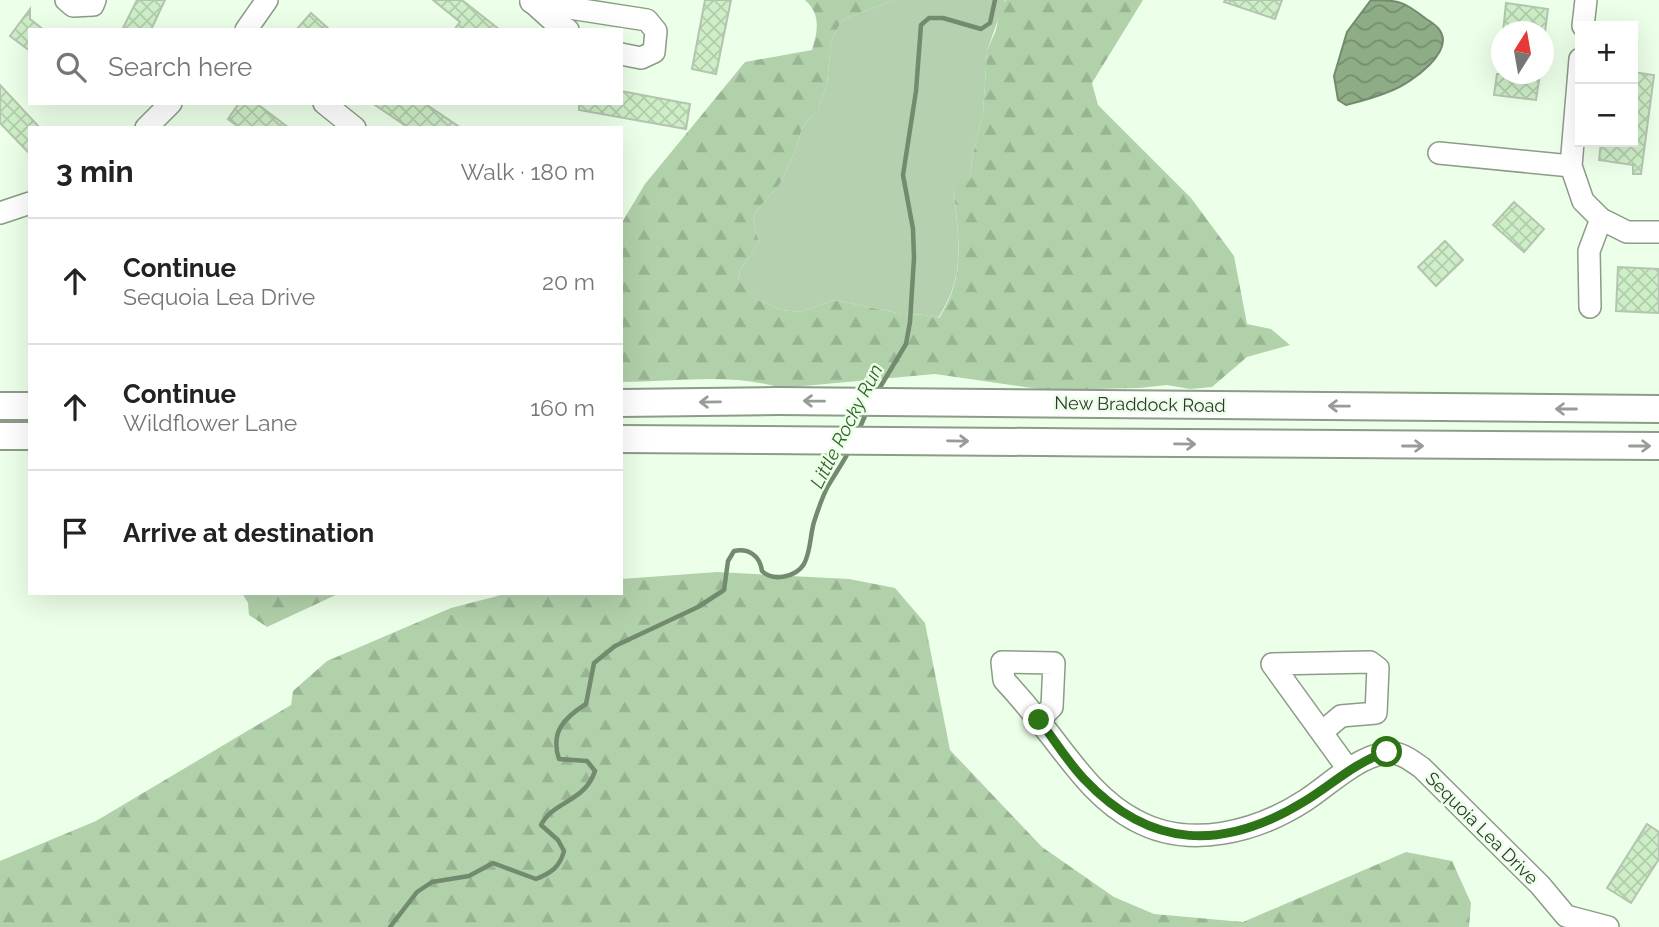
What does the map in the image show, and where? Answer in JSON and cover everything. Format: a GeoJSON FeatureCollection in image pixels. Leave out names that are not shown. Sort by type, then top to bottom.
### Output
{"type":"FeatureCollection","features":[{"type":"Feature","properties":{"kind":"main road","name":"New Braddock Road"},"geometry":{"type":"LineString","coordinates":[[623,403],[778,401],[1659,409]]}},
{"type":"Feature","properties":{"kind":"main road"},"geometry":{"type":"LineString","coordinates":[[0,406],[28,406]]}},
{"type":"Feature","properties":{"kind":"main road"},"geometry":{"type":"LineString","coordinates":[[0,436],[28,436]]}},
{"type":"Feature","properties":{"kind":"main road"},"geometry":{"type":"LineString","coordinates":[[623,439],[1659,446]]}},
{"type":"Feature","properties":{"kind":"street"},"geometry":{"type":"LineString","coordinates":[[66,0],[74,6],[93,5],[95,0]]}},
{"type":"Feature","properties":{"kind":"street"},"geometry":{"type":"LineString","coordinates":[[247,28],[267,0]]}},
{"type":"Feature","properties":{"kind":"street"},"geometry":{"type":"LineString","coordinates":[[1584,21],[1586,0]]}},
{"type":"Feature","properties":{"kind":"street"},"geometry":{"type":"LineString","coordinates":[[530,1],[565,28]]}},
{"type":"Feature","properties":{"kind":"street"},"geometry":{"type":"LineString","coordinates":[[530,1],[647,20],[656,31],[654,52],[641,58],[623,54]]}},
{"type":"Feature","properties":{"kind":"street"},"geometry":{"type":"LineString","coordinates":[[1578,84],[1571,166],[1583,201],[1601,219],[1626,232],[1659,232]]}},
{"type":"Feature","properties":{"kind":"street"},"geometry":{"type":"LineString","coordinates":[[148,126],[169,105]]}},
{"type":"Feature","properties":{"kind":"street"},"geometry":{"type":"LineString","coordinates":[[326,105],[353,126]]}},
{"type":"Feature","properties":{"kind":"street"},"geometry":{"type":"LineString","coordinates":[[1438,153],[1571,166]]}},
{"type":"Feature","properties":{"kind":"street"},"geometry":{"type":"LineString","coordinates":[[0,213],[28,204]]}},
{"type":"Feature","properties":{"kind":"street"},"geometry":{"type":"LineString","coordinates":[[1590,307],[1589,251],[1601,219]]}},
{"type":"Feature","properties":{"kind":"street"},"geometry":{"type":"LineString","coordinates":[[1322,732],[1341,716],[1376,713],[1378,668],[1370,662],[1272,664],[1348,769]]}},
{"type":"Feature","properties":{"kind":"street","name":"Sequoia Lea Drive"},"geometry":{"type":"LineString","coordinates":[[1039,720],[1083,778],[1107,801],[1133,820],[1159,831],[1185,835],[1214,836],[1246,827],[1304,801],[1348,769],[1371,757],[1387,752],[1406,757],[1422,768],[1540,885],[1566,916],[1608,927]]}},
{"type":"Feature","properties":{"kind":"shaded area"},"geometry":{"type":"Polygon","coordinates":[[[894,0],[1005,0],[987,51],[983,114],[972,158],[970,182],[954,188],[958,255],[954,286],[938,318],[902,314],[834,300],[801,312],[781,310],[756,299],[738,280],[740,270],[759,242],[753,221],[756,211],[780,184],[802,128],[818,107],[827,85],[831,41],[842,20],[894,0]]]}},
{"type":"Feature","properties":{"kind":"green space"},"geometry":{"type":"Polygon","coordinates":[[[805,0],[894,0],[842,20],[831,41],[827,85],[818,107],[802,128],[780,184],[756,211],[753,221],[759,242],[740,270],[738,279],[756,299],[781,310],[801,312],[834,300],[902,314],[939,318],[954,286],[957,270],[958,239],[954,188],[959,178],[970,181],[972,158],[983,114],[987,51],[996,30],[1001,6],[1006,0],[1143,0],[1092,83],[1098,105],[1191,198],[1234,256],[1247,324],[1271,329],[1290,345],[1247,357],[1212,387],[1190,389],[1167,385],[1046,390],[935,374],[781,388],[721,379],[623,382],[623,221],[645,184],[745,62],[812,50],[817,23],[810,5],[805,0]]]}},
{"type":"Feature","properties":{"kind":"green space"},"geometry":{"type":"Polygon","coordinates":[[[717,572],[849,579],[895,588],[925,623],[950,750],[1042,847],[1114,897],[1154,914],[1243,922],[1406,852],[1452,861],[1471,903],[1469,927],[0,927],[0,861],[96,821],[291,705],[293,691],[327,661],[451,608],[501,595],[623,595],[623,579],[717,572]]]}},
{"type":"Feature","properties":{"kind":"green space"},"geometry":{"type":"Polygon","coordinates":[[[243,595],[336,595],[267,627],[249,615],[248,603],[243,595]]]}},
{"type":"Feature","properties":{"kind":"water"},"geometry":{"type":"Polygon","coordinates":[[[1371,0],[1395,1],[1411,8],[1438,28],[1443,37],[1442,46],[1429,65],[1410,81],[1370,99],[1346,105],[1338,100],[1334,76],[1347,32],[1371,0]]]}},
{"type":"Feature","properties":{"kind":"building"},"geometry":{"type":"Polygon","coordinates":[[[137,0],[165,0],[152,28],[123,28],[137,0]]]}},
{"type":"Feature","properties":{"kind":"building"},"geometry":{"type":"Polygon","coordinates":[[[433,0],[462,0],[497,28],[456,28],[460,22],[433,0]]]}},
{"type":"Feature","properties":{"kind":"building"},"geometry":{"type":"Polygon","coordinates":[[[705,0],[731,0],[716,74],[692,69],[705,0]]]}},
{"type":"Feature","properties":{"kind":"building"},"geometry":{"type":"Polygon","coordinates":[[[1282,0],[1275,19],[1224,2],[1282,0]]]}},
{"type":"Feature","properties":{"kind":"building"},"geometry":{"type":"Polygon","coordinates":[[[1506,3],[1548,9],[1546,21],[1504,21],[1506,3]]]}},
{"type":"Feature","properties":{"kind":"building"},"geometry":{"type":"Polygon","coordinates":[[[30,9],[30,19],[41,28],[28,28],[28,50],[10,36],[30,9]]]}},
{"type":"Feature","properties":{"kind":"building"},"geometry":{"type":"Polygon","coordinates":[[[311,13],[328,28],[298,28],[311,13]]]}},
{"type":"Feature","properties":{"kind":"building"},"geometry":{"type":"Polygon","coordinates":[[[1638,73],[1654,75],[1641,174],[1633,174],[1633,165],[1599,160],[1600,147],[1638,147],[1638,73]]]}},
{"type":"Feature","properties":{"kind":"building"},"geometry":{"type":"Polygon","coordinates":[[[1496,84],[1538,84],[1536,100],[1494,95],[1496,84]]]}},
{"type":"Feature","properties":{"kind":"building"},"geometry":{"type":"Polygon","coordinates":[[[0,85],[38,126],[28,126],[28,152],[0,123],[0,85]]]}},
{"type":"Feature","properties":{"kind":"building"},"geometry":{"type":"Polygon","coordinates":[[[623,91],[690,104],[686,129],[579,110],[579,105],[623,105],[623,91]]]}},
{"type":"Feature","properties":{"kind":"building"},"geometry":{"type":"Polygon","coordinates":[[[238,105],[259,105],[286,126],[237,126],[228,119],[238,105]]]}},
{"type":"Feature","properties":{"kind":"building"},"geometry":{"type":"Polygon","coordinates":[[[375,105],[427,105],[458,126],[406,126],[375,105]]]}},
{"type":"Feature","properties":{"kind":"building"},"geometry":{"type":"Polygon","coordinates":[[[1514,202],[1544,229],[1524,252],[1493,225],[1514,202]]]}},
{"type":"Feature","properties":{"kind":"building"},"geometry":{"type":"Polygon","coordinates":[[[1445,241],[1463,260],[1436,286],[1418,267],[1445,241]]]}},
{"type":"Feature","properties":{"kind":"building"},"geometry":{"type":"Polygon","coordinates":[[[1618,267],[1659,269],[1659,313],[1616,311],[1618,267]]]}},
{"type":"Feature","properties":{"kind":"building"},"geometry":{"type":"Polygon","coordinates":[[[1647,824],[1659,832],[1659,859],[1631,903],[1607,888],[1647,824]]]}},
{"type":"Feature","properties":{"kind":"waterway","name":"Little Rocky Run"},"geometry":{"type":"LineString","coordinates":[[876,394],[906,344],[910,322],[913,229],[903,175],[916,91],[921,25],[929,18],[943,18],[981,29],[990,23],[995,0]]}},
{"type":"Feature","properties":{"kind":"waterway","name":"Little Rocky Run"},"geometry":{"type":"LineString","coordinates":[[858,432],[867,411]]}},
{"type":"Feature","properties":{"kind":"waterway","name":"Little Rocky Run"},"geometry":{"type":"LineString","coordinates":[[390,927],[417,892],[432,882],[469,876],[493,863],[536,879],[554,869],[564,851],[558,840],[541,825],[553,811],[584,789],[595,771],[587,761],[559,759],[556,741],[565,720],[586,704],[594,663],[615,646],[698,607],[724,590],[728,561],[734,551],[753,554],[762,571],[772,576],[796,572],[804,564],[808,554],[814,522],[824,495],[850,449]]}},
{"type":"Feature","properties":{"kind":"route"},"geometry":{"type":"LineString","coordinates":[[1039,720],[1083,778],[1107,801],[1133,820],[1159,831],[1185,835],[1214,836],[1275,816],[1304,801],[1348,769],[1387,752]]}}]}
